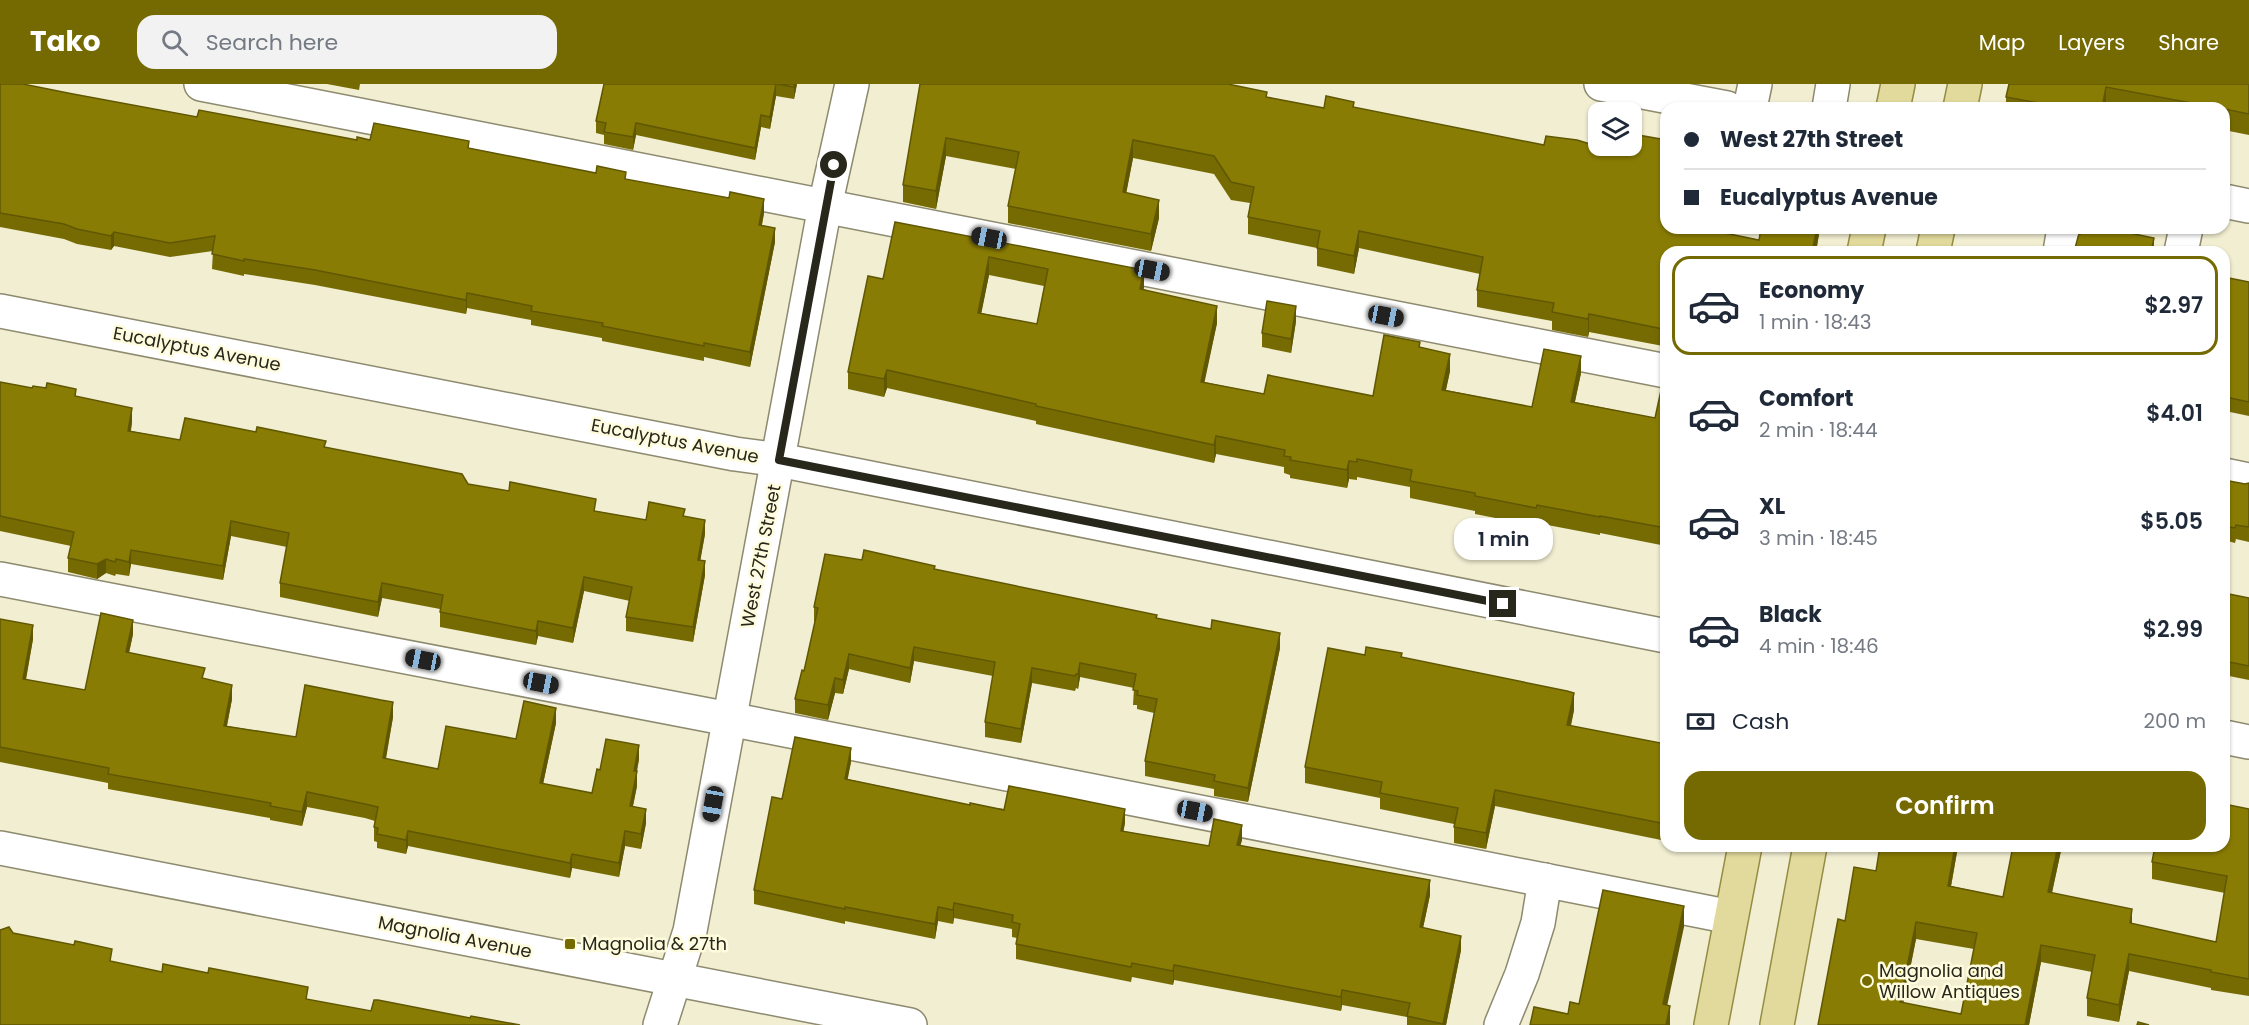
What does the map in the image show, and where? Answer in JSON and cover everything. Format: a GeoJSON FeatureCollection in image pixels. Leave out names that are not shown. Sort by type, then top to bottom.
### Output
{"type":"FeatureCollection","features":[{"type":"Feature","properties":{"kind":"main road"},"geometry":{"type":"LineString","coordinates":[[1894,102],[1898,84]]}},
{"type":"Feature","properties":{"kind":"main road"},"geometry":{"type":"LineString","coordinates":[[1961,102],[1965,84]]}},
{"type":"Feature","properties":{"kind":"main road"},"geometry":{"type":"LineString","coordinates":[[1711,1025],[1744,852]]}},
{"type":"Feature","properties":{"kind":"main road"},"geometry":{"type":"LineString","coordinates":[[1776,1025],[1809,852]]}},
{"type":"Feature","properties":{"kind":"street"},"geometry":{"type":"LineString","coordinates":[[201,84],[1660,370]]}},
{"type":"Feature","properties":{"kind":"street","name":"West 27th Street"},"geometry":{"type":"LineString","coordinates":[[660,1025],[690,931],[825,206],[852,84]]}},
{"type":"Feature","properties":{"kind":"street"},"geometry":{"type":"LineString","coordinates":[[1601,84],[1696,102]]}},
{"type":"Feature","properties":{"kind":"street"},"geometry":{"type":"LineString","coordinates":[[1751,102],[1755,84]]}},
{"type":"Feature","properties":{"kind":"street"},"geometry":{"type":"LineString","coordinates":[[1830,102],[1833,84]]}},
{"type":"Feature","properties":{"kind":"street"},"geometry":{"type":"LineString","coordinates":[[2230,202],[2249,206]]}},
{"type":"Feature","properties":{"kind":"street","name":"Eucalyptus Avenue"},"geometry":{"type":"LineString","coordinates":[[0,311],[735,454],[779,460],[1660,635]]}},
{"type":"Feature","properties":{"kind":"street"},"geometry":{"type":"LineString","coordinates":[[2230,476],[2249,480]]}},
{"type":"Feature","properties":{"kind":"street"},"geometry":{"type":"LineString","coordinates":[[0,579],[729,719],[1731,917]]}},
{"type":"Feature","properties":{"kind":"street"},"geometry":{"type":"LineString","coordinates":[[2230,738],[2249,742]]}},
{"type":"Feature","properties":{"kind":"street","name":"Magnolia Avenue"},"geometry":{"type":"LineString","coordinates":[[0,848],[910,1025]]}},
{"type":"Feature","properties":{"kind":"street"},"geometry":{"type":"LineString","coordinates":[[1501,1025],[1522,974],[1538,923],[1545,880]]}},
{"type":"Feature","properties":{"kind":"building"},"geometry":{"type":"Polygon","coordinates":[[[0,84],[23,84],[197,117],[199,110],[357,140],[357,137],[370,140],[374,123],[469,141],[468,148],[596,173],[597,166],[626,172],[625,179],[729,198],[730,192],[764,199],[759,225],[775,228],[750,352],[704,343],[704,346],[602,326],[603,323],[531,311],[532,306],[467,293],[466,300],[315,270],[244,259],[244,261],[212,254],[215,236],[170,243],[114,232],[111,236],[64,224],[0,213],[0,84]]]}},
{"type":"Feature","properties":{"kind":"building"},"geometry":{"type":"Polygon","coordinates":[[[604,84],[776,84],[770,117],[761,115],[755,148],[636,123],[633,137],[604,132],[606,123],[596,121],[604,84]]]}},
{"type":"Feature","properties":{"kind":"building"},"geometry":{"type":"Polygon","coordinates":[[[777,84],[794,84],[794,87],[777,84]]]}},
{"type":"Feature","properties":{"kind":"building"},"geometry":{"type":"Polygon","coordinates":[[[920,84],[1228,84],[1267,92],[1266,97],[1324,108],[1326,96],[1354,102],[1353,107],[1544,145],[1546,136],[1577,140],[1588,143],[1588,156],[1642,156],[1642,136],[1660,139],[1660,234],[1730,234],[1759,240],[1760,234],[1816,234],[1813,246],[1660,246],[1660,328],[1589,314],[1588,319],[1552,312],[1554,303],[1477,290],[1483,257],[1359,231],[1354,256],[1317,248],[1320,231],[1248,217],[1254,187],[1231,182],[1214,156],[1133,140],[1123,192],[1159,200],[1151,234],[1008,206],[1019,152],[946,138],[936,191],[903,185],[920,84]]]}},
{"type":"Feature","properties":{"kind":"building"},"geometry":{"type":"Polygon","coordinates":[[[2009,84],[2249,84],[2249,114],[2230,110],[2230,102],[2186,102],[2106,87],[2103,102],[2033,102],[2006,97],[2009,84]]]}},
{"type":"Feature","properties":{"kind":"building"},"geometry":{"type":"Polygon","coordinates":[[[895,222],[1144,270],[1140,289],[1217,306],[1201,382],[1264,394],[1268,375],[1373,396],[1384,335],[1420,342],[1419,347],[1450,354],[1442,390],[1532,407],[1544,349],[1581,356],[1571,402],[1655,418],[1660,395],[1660,527],[1475,496],[1475,493],[1410,481],[1412,470],[1357,459],[1357,462],[1349,461],[1347,470],[1290,460],[1291,457],[1284,456],[1285,450],[1216,436],[1214,445],[887,370],[884,379],[848,372],[868,276],[883,279],[895,222]],[[989,257],[978,313],[1037,324],[1048,269],[989,257]]]}},
{"type":"Feature","properties":{"kind":"building"},"geometry":{"type":"Polygon","coordinates":[[[2079,234],[2135,234],[2154,238],[2152,246],[2076,246],[2079,234]]]}},
{"type":"Feature","properties":{"kind":"building"},"geometry":{"type":"Polygon","coordinates":[[[2230,278],[2249,282],[2249,402],[2230,398],[2230,278]]]}},
{"type":"Feature","properties":{"kind":"building"},"geometry":{"type":"Polygon","coordinates":[[[1267,301],[1296,306],[1291,339],[1262,333],[1267,301]]]}},
{"type":"Feature","properties":{"kind":"building"},"geometry":{"type":"Polygon","coordinates":[[[0,382],[32,388],[33,386],[46,388],[47,383],[76,389],[75,396],[132,408],[128,431],[180,440],[185,418],[256,432],[257,427],[326,441],[324,447],[462,474],[468,484],[509,491],[510,482],[596,499],[594,511],[646,520],[649,502],[685,509],[683,516],[705,520],[698,560],[705,561],[693,627],[626,617],[632,587],[584,577],[573,628],[538,621],[536,631],[440,612],[443,595],[382,583],[378,602],[280,583],[289,533],[231,521],[223,566],[131,550],[129,562],[116,559],[115,562],[106,559],[97,564],[68,558],[74,532],[0,516],[0,382]]]}},
{"type":"Feature","properties":{"kind":"building"},"geometry":{"type":"Polygon","coordinates":[[[2230,481],[2249,483],[2249,527],[2236,525],[2235,528],[2230,527],[2230,481]]]}},
{"type":"Feature","properties":{"kind":"building"},"geometry":{"type":"Polygon","coordinates":[[[864,550],[935,566],[934,569],[1157,615],[1156,618],[1211,629],[1212,620],[1280,633],[1248,788],[1214,781],[1215,775],[1145,761],[1157,699],[1137,695],[1138,691],[1133,690],[1136,674],[1080,663],[1078,674],[1075,676],[1032,668],[1021,729],[985,722],[995,662],[914,647],[910,668],[849,654],[843,680],[835,678],[828,705],[795,699],[802,670],[804,671],[818,608],[814,607],[825,554],[862,560],[864,550]]]}},
{"type":"Feature","properties":{"kind":"building"},"geometry":{"type":"Polygon","coordinates":[[[2230,594],[2249,598],[2249,666],[2230,662],[2230,594]]]}},
{"type":"Feature","properties":{"kind":"building"},"geometry":{"type":"Polygon","coordinates":[[[101,613],[133,620],[126,652],[205,668],[202,678],[232,685],[224,726],[296,737],[305,685],[393,702],[383,758],[438,769],[446,726],[516,739],[524,701],[556,708],[540,783],[592,793],[597,769],[600,770],[606,739],[639,745],[634,771],[637,771],[630,806],[646,809],[641,834],[625,831],[619,863],[572,854],[570,863],[408,831],[406,840],[377,834],[378,828],[374,827],[378,807],[307,792],[302,812],[270,806],[271,803],[108,774],[109,768],[0,747],[0,619],[33,625],[23,679],[85,690],[101,613]]]}},
{"type":"Feature","properties":{"kind":"building"},"geometry":{"type":"Polygon","coordinates":[[[1366,647],[1402,653],[1401,657],[1574,693],[1567,725],[1660,743],[1660,823],[1495,790],[1486,833],[1454,827],[1458,808],[1380,793],[1382,782],[1305,767],[1328,648],[1365,655],[1366,647]]]}},
{"type":"Feature","properties":{"kind":"building"},"geometry":{"type":"Polygon","coordinates":[[[795,737],[851,748],[845,779],[1004,810],[1009,786],[1125,809],[1121,831],[1209,846],[1214,819],[1242,825],[1237,845],[1430,880],[1420,927],[1461,936],[1443,1024],[1407,1016],[1410,1003],[1342,990],[1341,997],[1174,965],[1173,971],[1132,963],[1131,967],[1016,944],[1020,924],[1012,922],[1013,915],[954,903],[953,910],[938,907],[935,924],[845,907],[845,909],[754,890],[772,797],[782,799],[795,737]]]}},
{"type":"Feature","properties":{"kind":"building"},"geometry":{"type":"Polygon","coordinates":[[[2230,805],[2249,809],[2249,979],[2129,954],[2119,1005],[2087,998],[2095,955],[2041,945],[2025,1025],[1818,1025],[1838,919],[1845,921],[1854,867],[1876,871],[1879,852],[1954,852],[1948,886],[2003,897],[2012,852],[2057,852],[2048,892],[2132,909],[2130,923],[2216,942],[2227,876],[2152,862],[2154,852],[2230,852],[2230,805]],[[1916,922],[1900,1002],[1961,1014],[1977,933],[1916,922]]]}},
{"type":"Feature","properties":{"kind":"building"},"geometry":{"type":"Polygon","coordinates":[[[1603,890],[1684,906],[1663,1004],[1670,1006],[1666,1025],[1530,1025],[1534,1007],[1568,1014],[1570,1002],[1579,1004],[1603,890]]]}},
{"type":"Feature","properties":{"kind":"building"},"geometry":{"type":"Polygon","coordinates":[[[9,927],[13,933],[74,945],[75,941],[112,949],[110,961],[162,972],[163,964],[208,973],[209,968],[308,987],[306,999],[371,1011],[374,1000],[378,1000],[520,1025],[0,1025],[0,930],[9,927]]]}},
{"type":"Feature","properties":{"kind":"place","name":"Magnolia & 27th"},"geometry":{"type":"Point","coordinates":[570,944]}},
{"type":"Feature","properties":{"kind":"place","name":"Magnolia and Willow Antiques"},"geometry":{"type":"Point","coordinates":[1867,981]}},
{"type":"Feature","properties":{"kind":"route"},"geometry":{"type":"LineString","coordinates":[[834,165],[779,460],[1503,604]]}}]}
